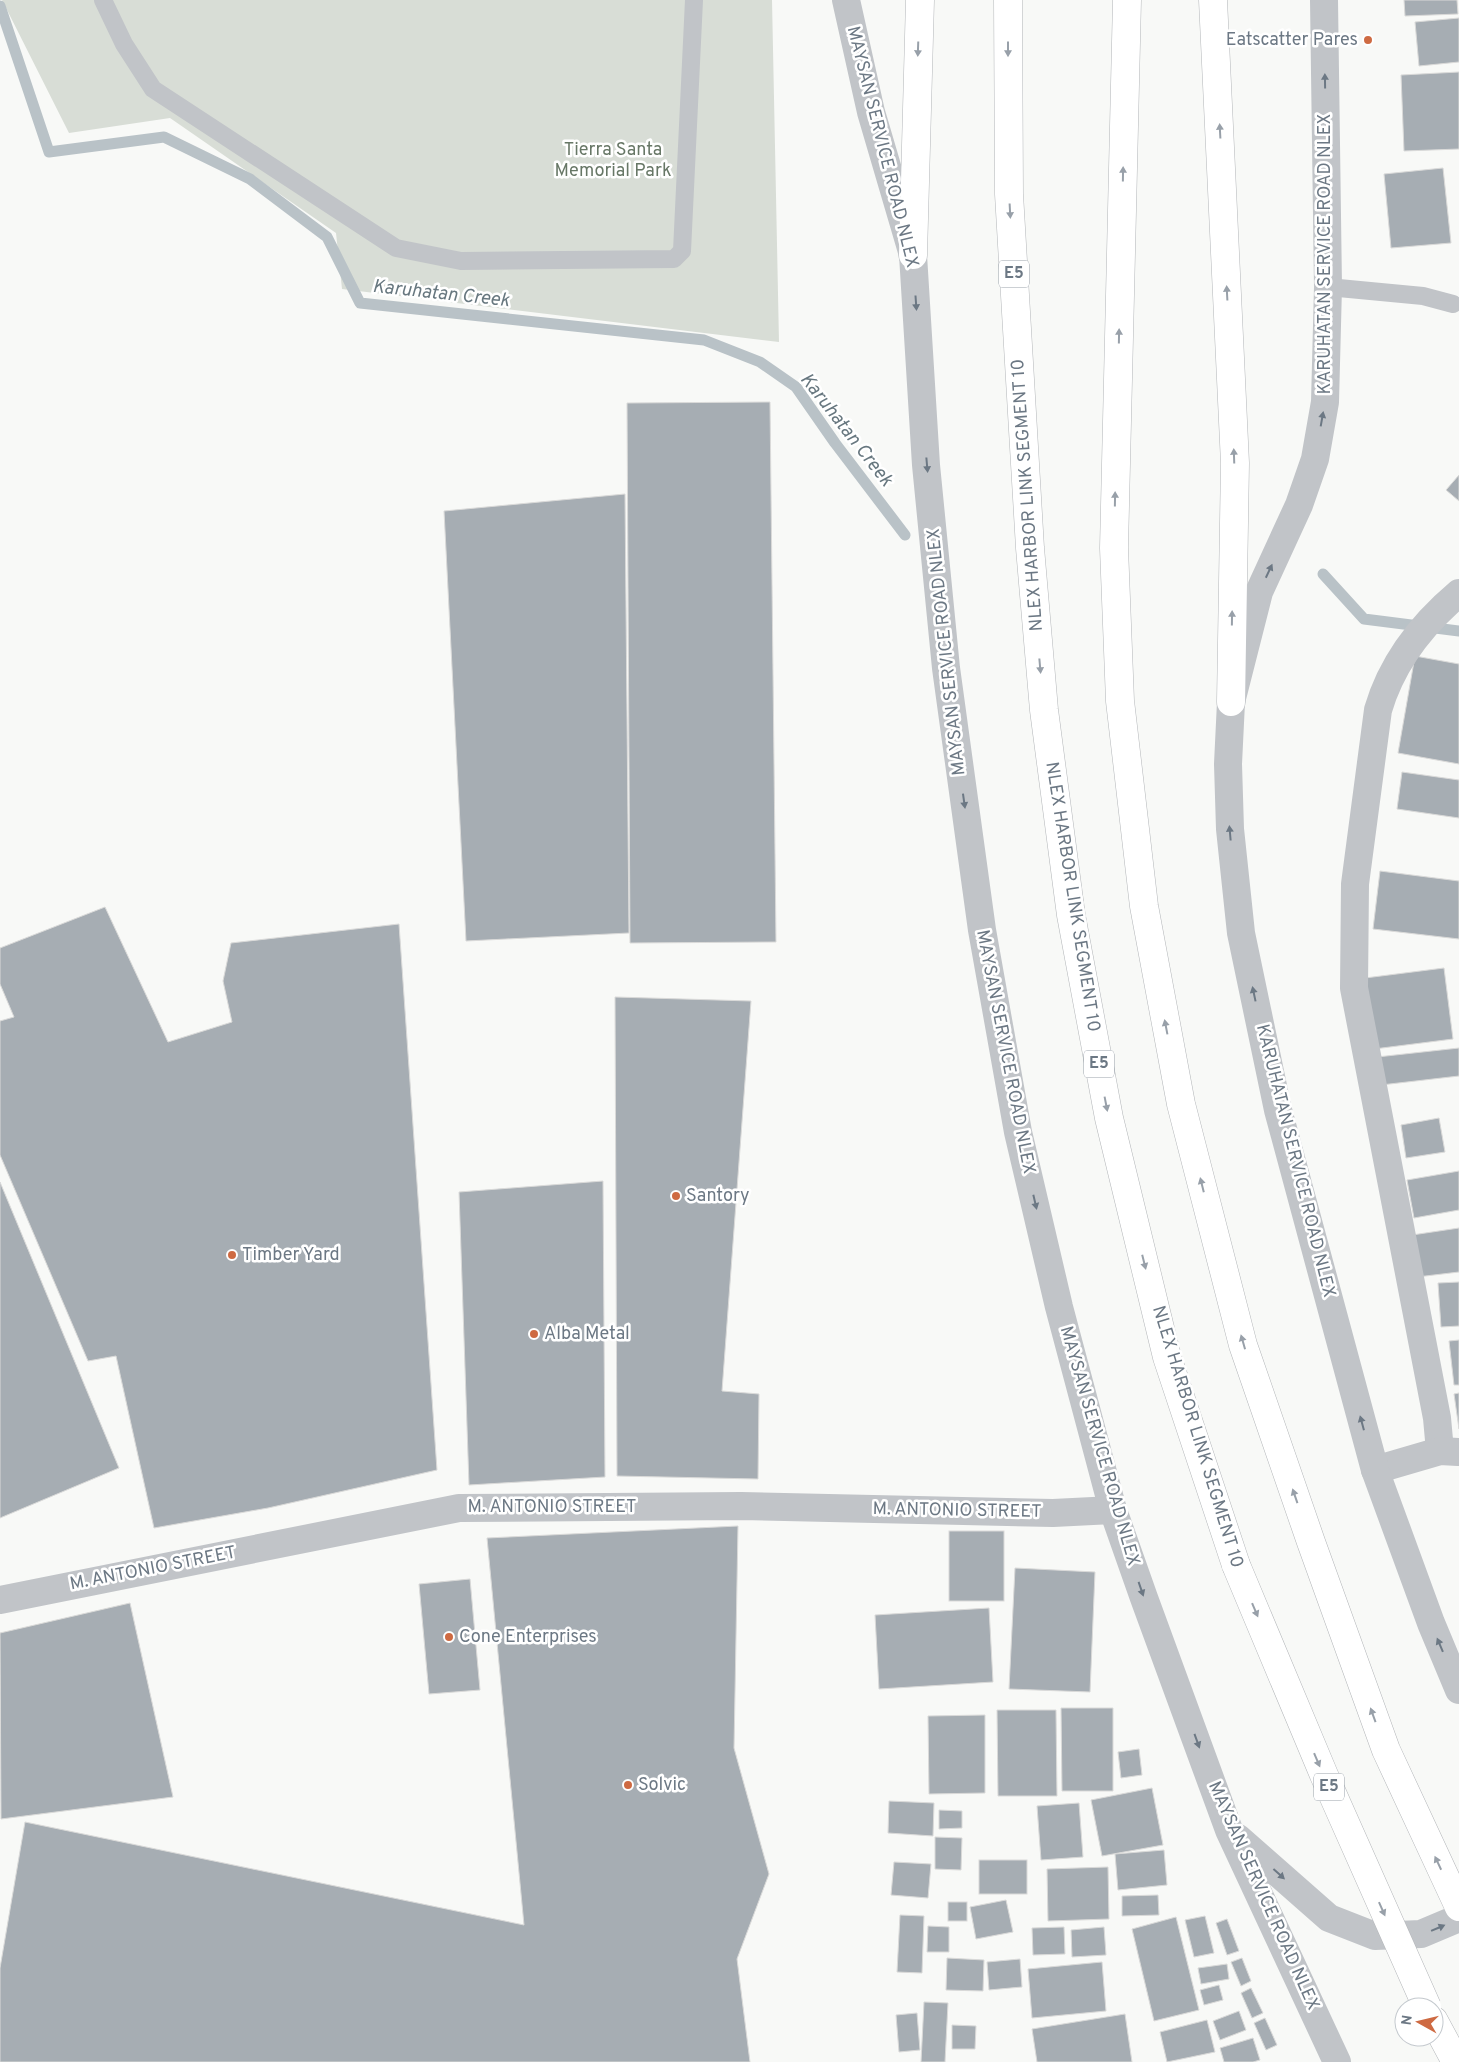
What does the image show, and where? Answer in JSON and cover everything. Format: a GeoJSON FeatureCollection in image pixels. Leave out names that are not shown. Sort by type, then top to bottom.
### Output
{"type":"FeatureCollection","features":[{"type":"Feature","properties":{"kind":"highway"},"geometry":{"type":"LineString","coordinates":[[913,255],[920,0]]}},
{"type":"Feature","properties":{"kind":"highway","name":"NLEX HARBOR LINK SEGMENT 10"},"geometry":{"type":"LineString","coordinates":[[1008,0],[1009,194],[1030,548],[1044,710],[1071,916],[1109,1118],[1168,1357],[1236,1565],[1324,1775],[1423,1997]]}},
{"type":"Feature","properties":{"kind":"highway"},"geometry":{"type":"LineString","coordinates":[[1127,0],[1114,548],[1120,701],[1144,906],[1181,1104],[1243,1345],[1310,1542],[1386,1750],[1459,1907]]}},
{"type":"Feature","properties":{"kind":"highway"},"geometry":{"type":"LineString","coordinates":[[1213,0],[1235,463],[1231,702]]}},
{"type":"Feature","properties":{"kind":"highway"},"geometry":{"type":"LineString","coordinates":[[1444,2040],[1456,2062]]}},
{"type":"Feature","properties":{"kind":"street","name":"MAYSAN SERVICE ROAD NLEX"},"geometry":{"type":"LineString","coordinates":[[846,0],[871,112],[913,255],[926,465],[946,668],[982,930],[1018,1132],[1059,1307],[1113,1510],[1230,1830],[1336,2062]]}},
{"type":"Feature","properties":{"kind":"street","name":"KARUHATAN SERVICE ROAD NLEX"},"geometry":{"type":"LineString","coordinates":[[1324,0],[1328,287],[1325,402],[1315,459],[1299,505],[1259,592],[1231,702],[1228,764],[1230,829],[1241,933],[1278,1110],[1375,1470],[1431,1623],[1459,1690]]}},
{"type":"Feature","properties":{"kind":"street"},"geometry":{"type":"LineString","coordinates":[[1375,1470],[1450,1451],[1437,1418],[1354,988],[1355,884],[1378,710],[1386,683],[1416,636],[1449,601]]}},
{"type":"Feature","properties":{"kind":"street","name":"M. ANTONIO STREET"},"geometry":{"type":"LineString","coordinates":[[0,1600],[460,1508],[741,1506],[1053,1513],[1113,1510]]}},
{"type":"Feature","properties":{"kind":"street"},"geometry":{"type":"LineString","coordinates":[[1230,1830],[1328,1918],[1375,1936],[1421,1934],[1459,1918]]}},
{"type":"Feature","properties":{"kind":"lane"},"geometry":{"type":"LineString","coordinates":[[103,0],[124,44],[154,89],[396,248],[471,261],[674,259],[682,251],[694,0]]}},
{"type":"Feature","properties":{"kind":"lane"},"geometry":{"type":"LineString","coordinates":[[1328,287],[1423,296],[1452,304]]}},
{"type":"Feature","properties":{"kind":"green space","name":"Tierra Santa Memorial Park"},"geometry":{"type":"Polygon","coordinates":[[[2,0],[772,0],[779,342],[342,289],[336,233],[170,118],[69,133],[2,0]]]}},
{"type":"Feature","properties":{"kind":"building"},"geometry":{"type":"Polygon","coordinates":[[[1404,0],[1457,0],[1458,14],[1405,16],[1404,0]]]}},
{"type":"Feature","properties":{"kind":"building"},"geometry":{"type":"Polygon","coordinates":[[[1459,18],[1459,62],[1419,66],[1415,22],[1459,18]]]}},
{"type":"Feature","properties":{"kind":"building"},"geometry":{"type":"Polygon","coordinates":[[[1459,72],[1459,149],[1404,151],[1401,75],[1459,72]]]}},
{"type":"Feature","properties":{"kind":"building"},"geometry":{"type":"Polygon","coordinates":[[[1443,168],[1451,243],[1391,248],[1384,174],[1443,168]]]}},
{"type":"Feature","properties":{"kind":"building"},"geometry":{"type":"Polygon","coordinates":[[[770,402],[776,942],[630,943],[627,403],[770,402]]]}},
{"type":"Feature","properties":{"kind":"building"},"geometry":{"type":"Polygon","coordinates":[[[1459,475],[1459,501],[1446,490],[1459,475]]]}},
{"type":"Feature","properties":{"kind":"building"},"geometry":{"type":"Polygon","coordinates":[[[625,494],[629,933],[466,941],[444,511],[625,494]]]}},
{"type":"Feature","properties":{"kind":"building"},"geometry":{"type":"Polygon","coordinates":[[[1415,656],[1459,664],[1459,764],[1398,753],[1415,656]]]}},
{"type":"Feature","properties":{"kind":"building"},"geometry":{"type":"Polygon","coordinates":[[[1402,772],[1459,780],[1459,818],[1397,809],[1402,772]]]}},
{"type":"Feature","properties":{"kind":"building"},"geometry":{"type":"Polygon","coordinates":[[[1380,871],[1459,881],[1459,939],[1373,929],[1380,871]]]}},
{"type":"Feature","properties":{"kind":"building","name":"Timber Yard"},"geometry":{"type":"Polygon","coordinates":[[[105,907],[168,1042],[232,1022],[223,981],[231,943],[399,924],[437,1470],[268,1508],[154,1528],[116,1356],[88,1361],[0,1155],[0,1021],[14,1017],[0,984],[0,948],[105,907]]]}},
{"type":"Feature","properties":{"kind":"building"},"geometry":{"type":"Polygon","coordinates":[[[1444,968],[1453,1039],[1374,1049],[1365,978],[1444,968]]]}},
{"type":"Feature","properties":{"kind":"building","name":"Santory"},"geometry":{"type":"Polygon","coordinates":[[[615,997],[751,1001],[722,1391],[759,1394],[758,1479],[617,1476],[615,997]]]}},
{"type":"Feature","properties":{"kind":"building"},"geometry":{"type":"Polygon","coordinates":[[[1459,1048],[1459,1076],[1381,1085],[1377,1057],[1459,1048]]]}},
{"type":"Feature","properties":{"kind":"building"},"geometry":{"type":"Polygon","coordinates":[[[1439,1118],[1445,1152],[1406,1158],[1401,1125],[1439,1118]]]}},
{"type":"Feature","properties":{"kind":"building"},"geometry":{"type":"Polygon","coordinates":[[[1459,1171],[1459,1210],[1414,1218],[1407,1180],[1459,1171]]]}},
{"type":"Feature","properties":{"kind":"building","name":"Alba Metal"},"geometry":{"type":"Polygon","coordinates":[[[603,1181],[605,1477],[469,1485],[459,1192],[603,1181]]]}},
{"type":"Feature","properties":{"kind":"building"},"geometry":{"type":"Polygon","coordinates":[[[0,1182],[119,1468],[0,1518],[0,1182]]]}},
{"type":"Feature","properties":{"kind":"building"},"geometry":{"type":"Polygon","coordinates":[[[1459,1228],[1459,1272],[1417,1277],[1412,1235],[1459,1228]]]}},
{"type":"Feature","properties":{"kind":"building"},"geometry":{"type":"Polygon","coordinates":[[[1459,1282],[1459,1326],[1441,1327],[1438,1283],[1459,1282]]]}},
{"type":"Feature","properties":{"kind":"building"},"geometry":{"type":"Polygon","coordinates":[[[1459,1340],[1459,1385],[1454,1385],[1449,1341],[1459,1340]]]}},
{"type":"Feature","properties":{"kind":"building"},"geometry":{"type":"Polygon","coordinates":[[[1459,1393],[1459,1429],[1454,1394],[1459,1393]]]}},
{"type":"Feature","properties":{"kind":"building","name":"Solvic"},"geometry":{"type":"Polygon","coordinates":[[[738,1526],[734,1748],[769,1874],[737,1959],[750,2062],[0,2062],[0,1968],[25,1822],[524,1925],[487,1538],[738,1526]]]}},
{"type":"Feature","properties":{"kind":"building"},"geometry":{"type":"Polygon","coordinates":[[[949,1531],[1004,1531],[1004,1601],[949,1601],[949,1531]]]}},
{"type":"Feature","properties":{"kind":"building"},"geometry":{"type":"Polygon","coordinates":[[[1015,1568],[1095,1572],[1090,1692],[1009,1689],[1015,1568]]]}},
{"type":"Feature","properties":{"kind":"building","name":"Cone Enterprises"},"geometry":{"type":"Polygon","coordinates":[[[470,1579],[480,1690],[429,1694],[419,1584],[470,1579]]]}},
{"type":"Feature","properties":{"kind":"building"},"geometry":{"type":"Polygon","coordinates":[[[130,1603],[173,1797],[1,1819],[0,1633],[130,1603]]]}},
{"type":"Feature","properties":{"kind":"building"},"geometry":{"type":"Polygon","coordinates":[[[989,1608],[993,1682],[879,1689],[875,1615],[989,1608]]]}},
{"type":"Feature","properties":{"kind":"building"},"geometry":{"type":"Polygon","coordinates":[[[1061,1708],[1113,1708],[1113,1791],[1062,1791],[1061,1708]]]}},
{"type":"Feature","properties":{"kind":"building"},"geometry":{"type":"Polygon","coordinates":[[[997,1710],[1056,1710],[1057,1796],[998,1796],[997,1710]]]}},
{"type":"Feature","properties":{"kind":"building"},"geometry":{"type":"Polygon","coordinates":[[[985,1715],[985,1793],[929,1794],[928,1716],[985,1715]]]}},
{"type":"Feature","properties":{"kind":"building"},"geometry":{"type":"Polygon","coordinates":[[[1139,1749],[1142,1775],[1121,1778],[1118,1752],[1139,1749]]]}},
{"type":"Feature","properties":{"kind":"building"},"geometry":{"type":"Polygon","coordinates":[[[1152,1788],[1163,1845],[1102,1856],[1091,1800],[1152,1788]]]}},
{"type":"Feature","properties":{"kind":"building"},"geometry":{"type":"Polygon","coordinates":[[[889,1801],[934,1803],[933,1836],[888,1833],[889,1801]]]}},
{"type":"Feature","properties":{"kind":"building"},"geometry":{"type":"Polygon","coordinates":[[[1079,1803],[1083,1857],[1041,1860],[1037,1806],[1079,1803]]]}},
{"type":"Feature","properties":{"kind":"building"},"geometry":{"type":"Polygon","coordinates":[[[939,1810],[962,1811],[962,1828],[939,1829],[939,1810]]]}},
{"type":"Feature","properties":{"kind":"building"},"geometry":{"type":"Polygon","coordinates":[[[935,1837],[962,1838],[961,1870],[935,1869],[935,1837]]]}},
{"type":"Feature","properties":{"kind":"building"},"geometry":{"type":"Polygon","coordinates":[[[1164,1850],[1167,1885],[1118,1890],[1115,1854],[1164,1850]]]}},
{"type":"Feature","properties":{"kind":"building"},"geometry":{"type":"Polygon","coordinates":[[[979,1860],[1027,1860],[1027,1894],[979,1894],[979,1860]]]}},
{"type":"Feature","properties":{"kind":"building"},"geometry":{"type":"Polygon","coordinates":[[[894,1862],[931,1864],[928,1898],[891,1895],[894,1862]]]}},
{"type":"Feature","properties":{"kind":"building"},"geometry":{"type":"Polygon","coordinates":[[[1108,1867],[1109,1919],[1048,1921],[1047,1869],[1108,1867]]]}},
{"type":"Feature","properties":{"kind":"building"},"geometry":{"type":"Polygon","coordinates":[[[1158,1895],[1159,1915],[1122,1916],[1122,1896],[1158,1895]]]}},
{"type":"Feature","properties":{"kind":"building"},"geometry":{"type":"Polygon","coordinates":[[[1006,1900],[1013,1932],[976,1939],[970,1907],[1006,1900]]]}},
{"type":"Feature","properties":{"kind":"building"},"geometry":{"type":"Polygon","coordinates":[[[948,1902],[967,1902],[967,1921],[948,1921],[948,1902]]]}},
{"type":"Feature","properties":{"kind":"building"},"geometry":{"type":"Polygon","coordinates":[[[900,1915],[924,1916],[922,1973],[897,1972],[900,1915]]]}},
{"type":"Feature","properties":{"kind":"building"},"geometry":{"type":"Polygon","coordinates":[[[1205,1916],[1214,1953],[1194,1957],[1185,1920],[1205,1916]]]}},
{"type":"Feature","properties":{"kind":"building"},"geometry":{"type":"Polygon","coordinates":[[[1176,1917],[1199,2010],[1154,2021],[1132,1929],[1176,1917]]]}},
{"type":"Feature","properties":{"kind":"building"},"geometry":{"type":"Polygon","coordinates":[[[1227,1919],[1239,1951],[1227,1955],[1216,1923],[1227,1919]]]}},
{"type":"Feature","properties":{"kind":"building"},"geometry":{"type":"Polygon","coordinates":[[[928,1926],[949,1927],[949,1952],[927,1952],[928,1926]]]}},
{"type":"Feature","properties":{"kind":"building"},"geometry":{"type":"Polygon","coordinates":[[[1064,1927],[1065,1954],[1033,1955],[1032,1928],[1064,1927]]]}},
{"type":"Feature","properties":{"kind":"building"},"geometry":{"type":"Polygon","coordinates":[[[1104,1927],[1106,1955],[1072,1957],[1071,1930],[1104,1927]]]}},
{"type":"Feature","properties":{"kind":"building"},"geometry":{"type":"Polygon","coordinates":[[[947,1958],[984,1960],[983,1991],[946,1990],[947,1958]]]}},
{"type":"Feature","properties":{"kind":"building"},"geometry":{"type":"Polygon","coordinates":[[[1242,1958],[1251,1981],[1241,1986],[1231,1962],[1242,1958]]]}},
{"type":"Feature","properties":{"kind":"building"},"geometry":{"type":"Polygon","coordinates":[[[1020,1959],[1022,1987],[989,1990],[987,1962],[1020,1959]]]}},
{"type":"Feature","properties":{"kind":"building"},"geometry":{"type":"Polygon","coordinates":[[[1102,1962],[1106,2011],[1032,2018],[1028,1969],[1102,1962]]]}},
{"type":"Feature","properties":{"kind":"building"},"geometry":{"type":"Polygon","coordinates":[[[1227,1964],[1229,1979],[1201,1984],[1198,1968],[1227,1964]]]}},
{"type":"Feature","properties":{"kind":"building"},"geometry":{"type":"Polygon","coordinates":[[[1219,1985],[1223,2000],[1204,2005],[1200,1990],[1219,1985]]]}},
{"type":"Feature","properties":{"kind":"building"},"geometry":{"type":"Polygon","coordinates":[[[1251,1988],[1263,2013],[1252,2018],[1241,1993],[1251,1988]]]}},
{"type":"Feature","properties":{"kind":"building"},"geometry":{"type":"Polygon","coordinates":[[[924,2002],[948,2003],[945,2062],[921,2062],[924,2002]]]}},
{"type":"Feature","properties":{"kind":"building"},"geometry":{"type":"Polygon","coordinates":[[[1239,2011],[1246,2030],[1220,2040],[1213,2021],[1239,2011]]]}},
{"type":"Feature","properties":{"kind":"building"},"geometry":{"type":"Polygon","coordinates":[[[917,2013],[920,2050],[899,2052],[896,2015],[917,2013]]]}},
{"type":"Feature","properties":{"kind":"building"},"geometry":{"type":"Polygon","coordinates":[[[1125,2014],[1132,2062],[1037,2062],[1032,2029],[1125,2014]]]}},
{"type":"Feature","properties":{"kind":"building"},"geometry":{"type":"Polygon","coordinates":[[[1265,2018],[1277,2045],[1266,2050],[1254,2023],[1265,2018]]]}},
{"type":"Feature","properties":{"kind":"building"},"geometry":{"type":"Polygon","coordinates":[[[1207,2020],[1215,2052],[1167,2062],[1160,2032],[1207,2020]]]}},
{"type":"Feature","properties":{"kind":"building"},"geometry":{"type":"Polygon","coordinates":[[[952,2025],[976,2026],[975,2049],[952,2049],[952,2025]]]}},
{"type":"Feature","properties":{"kind":"building"},"geometry":{"type":"Polygon","coordinates":[[[1253,2038],[1260,2060],[1253,2062],[1224,2062],[1220,2048],[1253,2038]]]}},
{"type":"Feature","properties":{"kind":"waterway","name":"Karuhatan Creek"},"geometry":{"type":"LineString","coordinates":[[0,6],[49,152],[164,137],[250,179],[327,237],[360,303],[704,340],[760,362],[796,387],[835,443],[905,535]]}},
{"type":"Feature","properties":{"kind":"waterway","name":"Karuhatan Creek"},"geometry":{"type":"LineString","coordinates":[[1323,574],[1364,619],[1459,631]]}},
{"type":"Feature","properties":{"kind":"place","name":"Eatscatter Pares"},"geometry":{"type":"Point","coordinates":[1368,40]}},
{"type":"Feature","properties":{"kind":"place","name":"Santory"},"geometry":{"type":"Point","coordinates":[676,1196]}},
{"type":"Feature","properties":{"kind":"place","name":"Timber Yard"},"geometry":{"type":"Point","coordinates":[232,1255]}},
{"type":"Feature","properties":{"kind":"place","name":"Alba Metal"},"geometry":{"type":"Point","coordinates":[534,1334]}},
{"type":"Feature","properties":{"kind":"place","name":"Cone Enterprises"},"geometry":{"type":"Point","coordinates":[449,1637]}},
{"type":"Feature","properties":{"kind":"place","name":"Solvic"},"geometry":{"type":"Point","coordinates":[628,1785]}}]}
